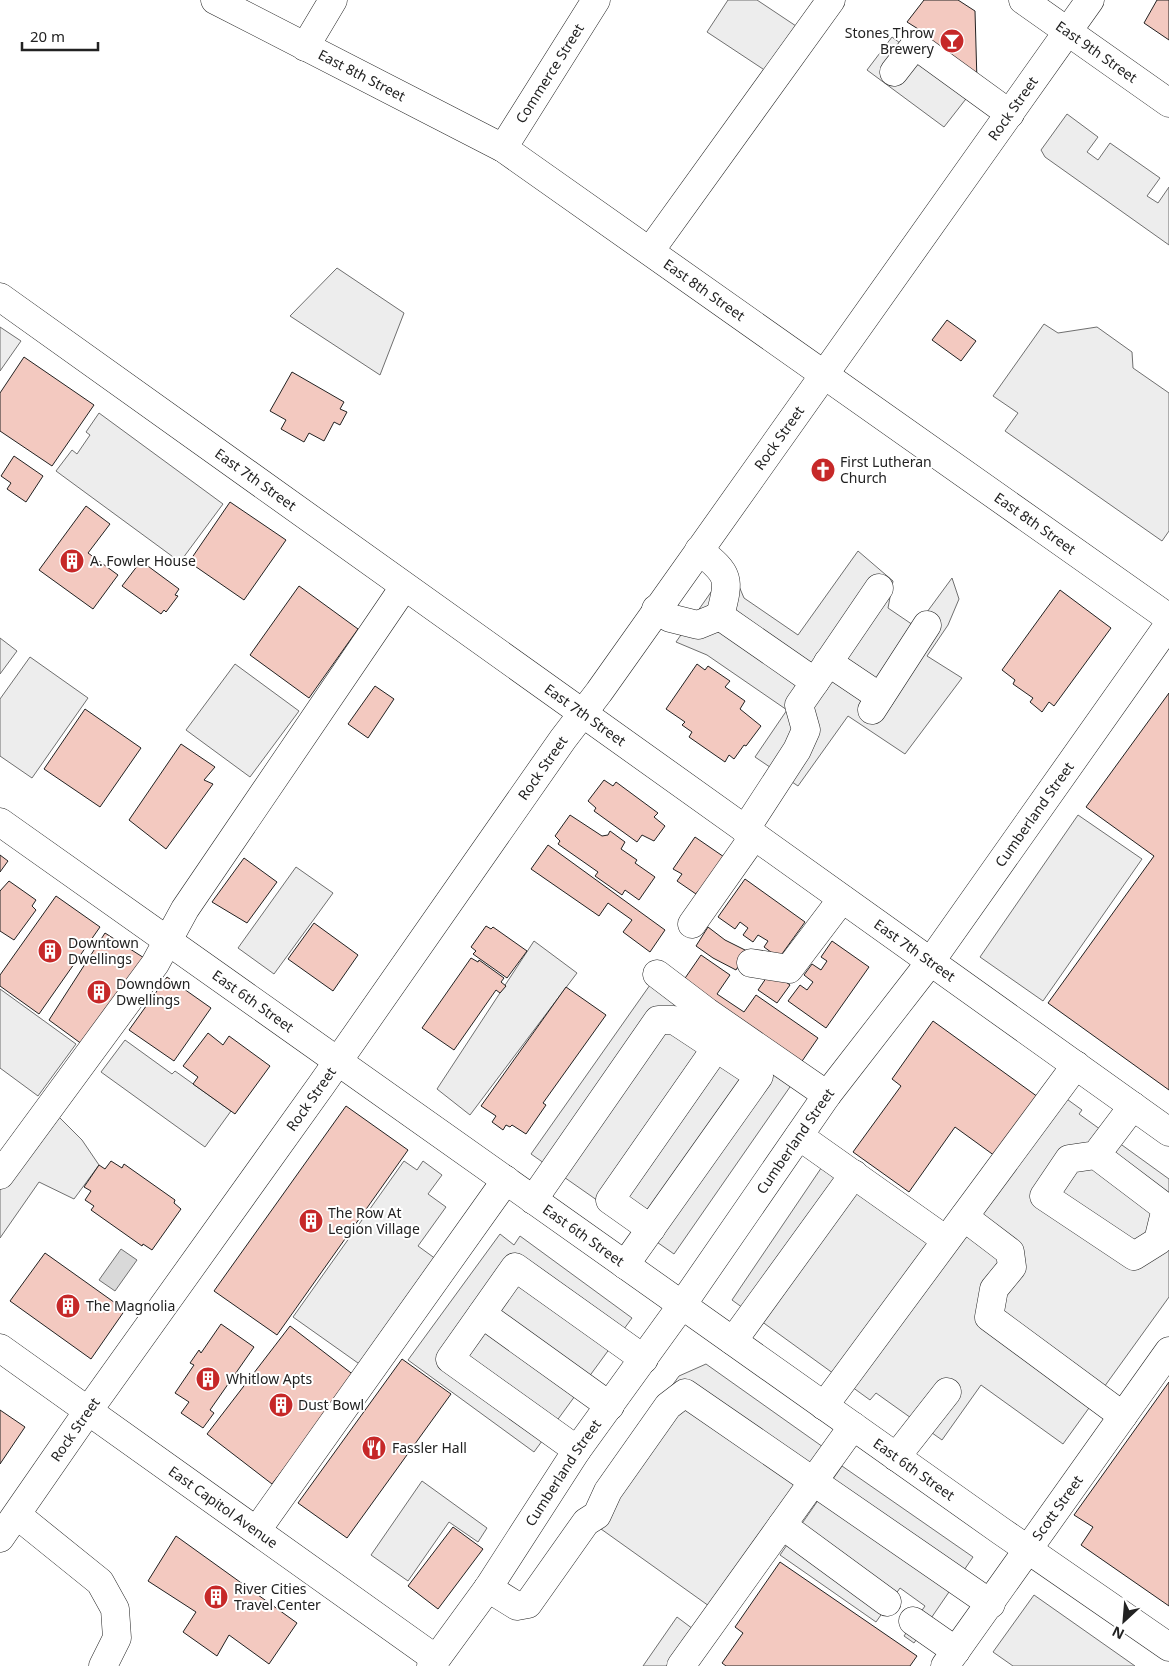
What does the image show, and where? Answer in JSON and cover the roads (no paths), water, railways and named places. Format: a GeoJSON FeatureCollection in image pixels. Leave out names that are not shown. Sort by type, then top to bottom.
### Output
{"type":"FeatureCollection","features":[{"type":"Feature","properties":{"kind":"street","name":"East 8th Street"},"geometry":{"type":"LineString","coordinates":[[215,0],[503,148],[1169,618]]}},
{"type":"Feature","properties":{"kind":"street"},"geometry":{"type":"LineString","coordinates":[[305,47],[333,0]]}},
{"type":"Feature","properties":{"kind":"street","name":"Commerce Street"},"geometry":{"type":"LineString","coordinates":[[503,148],[596,0]]}},
{"type":"Feature","properties":{"kind":"street"},"geometry":{"type":"LineString","coordinates":[[650,252],[831,0]]}},
{"type":"Feature","properties":{"kind":"street","name":"East 9th Street"},"geometry":{"type":"LineString","coordinates":[[1023,0],[1169,104]]}},
{"type":"Feature","properties":{"kind":"street","name":"Rock Street"},"geometry":{"type":"LineString","coordinates":[[0,1538],[88,1411],[1090,0]]}},
{"type":"Feature","properties":{"kind":"street"},"geometry":{"type":"LineString","coordinates":[[894,72],[915,45],[1010,114]]}},
{"type":"Feature","properties":{"kind":"street","name":"East 7th Street"},"geometry":{"type":"LineString","coordinates":[[0,297],[1169,1132]]}},
{"type":"Feature","properties":{"kind":"street"},"geometry":{"type":"LineString","coordinates":[[699,550],[722,569],[727,590],[720,616]]}},
{"type":"Feature","properties":{"kind":"street"},"geometry":{"type":"LineString","coordinates":[[0,1174],[155,964],[185,909],[404,587]]}},
{"type":"Feature","properties":{"kind":"street"},"geometry":{"type":"LineString","coordinates":[[692,924],[750,833],[797,750],[806,730],[799,705],[879,588]]}},
{"type":"Feature","properties":{"kind":"street"},"geometry":{"type":"LineString","coordinates":[[656,610],[670,618],[698,625],[720,616]]}},
{"type":"Feature","properties":{"kind":"street"},"geometry":{"type":"LineString","coordinates":[[720,616],[876,704],[927,624]]}},
{"type":"Feature","properties":{"kind":"street","name":"Cumberland Street"},"geometry":{"type":"LineString","coordinates":[[438,1664],[577,1450],[682,1306],[827,1095],[931,961],[1169,624]]}},
{"type":"Feature","properties":{"kind":"street","name":"East 6th Street"},"geometry":{"type":"LineString","coordinates":[[0,822],[682,1306],[1169,1647]]}},
{"type":"Feature","properties":{"kind":"street"},"geometry":{"type":"LineString","coordinates":[[751,963],[789,970],[842,899]]}},
{"type":"Feature","properties":{"kind":"street"},"geometry":{"type":"LineString","coordinates":[[657,974],[707,1012],[827,1095]]}},
{"type":"Feature","properties":{"kind":"street"},"geometry":{"type":"LineString","coordinates":[[533,1200],[658,1020],[674,1020],[759,1076],[625,1265]]}},
{"type":"Feature","properties":{"kind":"street"},"geometry":{"type":"LineString","coordinates":[[651,1229],[610,1200],[716,1048]]}},
{"type":"Feature","properties":{"kind":"street"},"geometry":{"type":"LineString","coordinates":[[824,1406],[1076,1065]]}},
{"type":"Feature","properties":{"kind":"street"},"geometry":{"type":"LineString","coordinates":[[1096,1155],[1133,1106]]}},
{"type":"Feature","properties":{"kind":"street"},"geometry":{"type":"LineString","coordinates":[[799,1136],[946,1240]]}},
{"type":"Feature","properties":{"kind":"street"},"geometry":{"type":"LineString","coordinates":[[733,1341],[854,1174]]}},
{"type":"Feature","properties":{"kind":"street"},"geometry":{"type":"LineString","coordinates":[[257,1530],[506,1180]]}},
{"type":"Feature","properties":{"kind":"street"},"geometry":{"type":"LineString","coordinates":[[964,1216],[1010,1252],[1012,1267],[994,1289],[989,1318],[1123,1416]]}},
{"type":"Feature","properties":{"kind":"street"},"geometry":{"type":"LineString","coordinates":[[577,1450],[450,1358],[515,1267],[644,1358]]}},
{"type":"Feature","properties":{"kind":"street"},"geometry":{"type":"LineString","coordinates":[[482,1314],[610,1406]]}},
{"type":"Feature","properties":{"kind":"street","name":"East Capitol Avenue"},"geometry":{"type":"LineString","coordinates":[[0,1348],[257,1530],[438,1664]]}},
{"type":"Feature","properties":{"kind":"street","name":"Scott Street"},"geometry":{"type":"LineString","coordinates":[[951,1659],[1169,1351]]}},
{"type":"Feature","properties":{"kind":"street"},"geometry":{"type":"LineString","coordinates":[[896,1456],[947,1392]]}},
{"type":"Feature","properties":{"kind":"street"},"geometry":{"type":"LineString","coordinates":[[488,1588],[517,1606],[528,1604],[586,1522],[597,1515],[608,1491],[668,1406],[685,1393],[991,1604]]}},
{"type":"Feature","properties":{"kind":"street"},"geometry":{"type":"LineString","coordinates":[[681,1666],[853,1426]]}},
{"type":"Feature","properties":{"kind":"street"},"geometry":{"type":"LineString","coordinates":[[17,1515],[100,1582],[115,1609],[117,1638],[103,1666]]}},
{"type":"Feature","properties":{"kind":"street"},"geometry":{"type":"LineString","coordinates":[[782,1526],[888,1602]]}},
{"type":"Feature","properties":{"kind":"street"},"geometry":{"type":"LineString","coordinates":[[913,1621],[951,1659]]}},
{"type":"Feature","properties":{"kind":"place","name":"Stones Throw Brewery"},"geometry":{"type":"Point","coordinates":[952,41]}},
{"type":"Feature","properties":{"kind":"place","name":"First Lutheran Church"},"geometry":{"type":"Point","coordinates":[823,470]}},
{"type":"Feature","properties":{"kind":"place","name":"A. Fowler House"},"geometry":{"type":"Point","coordinates":[72,561]}},
{"type":"Feature","properties":{"kind":"place","name":"Downtown Dwellings"},"geometry":{"type":"Point","coordinates":[50,951]}},
{"type":"Feature","properties":{"kind":"place","name":"Downdown Dwellings"},"geometry":{"type":"Point","coordinates":[99,992]}},
{"type":"Feature","properties":{"kind":"place","name":"The Row At Legion Village"},"geometry":{"type":"Point","coordinates":[311,1221]}},
{"type":"Feature","properties":{"kind":"place","name":"The Magnolia"},"geometry":{"type":"Point","coordinates":[68,1306]}},
{"type":"Feature","properties":{"kind":"place","name":"Whitlow Apts"},"geometry":{"type":"Point","coordinates":[208,1379]}},
{"type":"Feature","properties":{"kind":"place","name":"Dust Bowl"},"geometry":{"type":"Point","coordinates":[281,1405]}},
{"type":"Feature","properties":{"kind":"place","name":"Fassler Hall"},"geometry":{"type":"Point","coordinates":[374,1448]}},
{"type":"Feature","properties":{"kind":"place","name":"River Cities Travel Center"},"geometry":{"type":"Point","coordinates":[216,1597]}}]}
